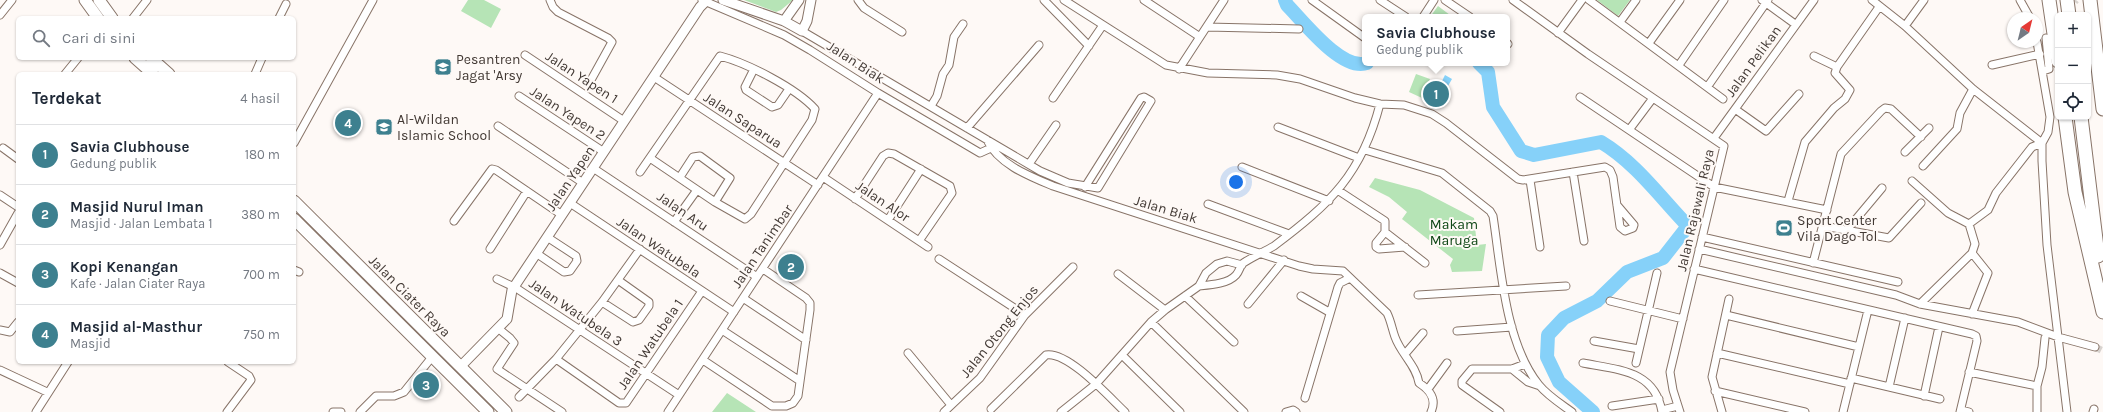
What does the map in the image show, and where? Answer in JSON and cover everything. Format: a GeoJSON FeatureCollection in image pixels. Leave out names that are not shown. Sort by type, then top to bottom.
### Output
{"type":"FeatureCollection","features":[{"type":"Feature","properties":{"kind":"highway"},"geometry":{"type":"LineString","coordinates":[[2049,0],[2056,48]]}},
{"type":"Feature","properties":{"kind":"highway"},"geometry":{"type":"LineString","coordinates":[[2067,0],[2069,12]]}},
{"type":"Feature","properties":{"kind":"highway"},"geometry":{"type":"LineString","coordinates":[[2090,0],[2103,109]]}},
{"type":"Feature","properties":{"kind":"highway"},"geometry":{"type":"LineString","coordinates":[[2065,120],[2075,192],[2103,312]]}},
{"type":"Feature","properties":{"kind":"highway"},"geometry":{"type":"LineString","coordinates":[[2081,120],[2103,302]]}},
{"type":"Feature","properties":{"kind":"main road"},"geometry":{"type":"LineString","coordinates":[[85,0],[97,16]]}},
{"type":"Feature","properties":{"kind":"main road"},"geometry":{"type":"LineString","coordinates":[[99,0],[111,16]]}},
{"type":"Feature","properties":{"kind":"main road"},"geometry":{"type":"LineString","coordinates":[[137,60],[148,72]]}},
{"type":"Feature","properties":{"kind":"main road"},"geometry":{"type":"LineString","coordinates":[[153,60],[167,72]]}},
{"type":"Feature","properties":{"kind":"main road","name":"Jalan Ciater Raya"},"geometry":{"type":"LineString","coordinates":[[296,202],[506,412]]}},
{"type":"Feature","properties":{"kind":"main road","name":"Jalan Ciater Raya"},"geometry":{"type":"LineString","coordinates":[[296,221],[488,412]]}},
{"type":"Feature","properties":{"kind":"main road"},"geometry":{"type":"LineString","coordinates":[[322,247],[331,238]]}},
{"type":"Feature","properties":{"kind":"street"},"geometry":{"type":"LineString","coordinates":[[0,14],[12,0]]}},
{"type":"Feature","properties":{"kind":"street"},"geometry":{"type":"LineString","coordinates":[[135,16],[147,0]]}},
{"type":"Feature","properties":{"kind":"street"},"geometry":{"type":"LineString","coordinates":[[296,139],[373,0]]}},
{"type":"Feature","properties":{"kind":"street"},"geometry":{"type":"LineString","coordinates":[[550,0],[553,7],[558,12],[608,38],[612,42],[591,80]]}},
{"type":"Feature","properties":{"kind":"street","name":"Jalan Biak"},"geometry":{"type":"LineString","coordinates":[[704,0],[784,35],[878,93],[980,153],[991,148]]}},
{"type":"Feature","properties":{"kind":"street","name":"Jalan Yapen"},"geometry":{"type":"LineString","coordinates":[[460,367],[507,320],[514,287],[704,0]]}},
{"type":"Feature","properties":{"kind":"street","name":"Jalan Biak"},"geometry":{"type":"LineString","coordinates":[[723,0],[784,21],[1052,177],[1085,187],[1098,188],[1125,146]]}},
{"type":"Feature","properties":{"kind":"street"},"geometry":{"type":"LineString","coordinates":[[784,21],[799,0]]}},
{"type":"Feature","properties":{"kind":"street"},"geometry":{"type":"LineString","coordinates":[[802,31],[807,21],[811,0]]}},
{"type":"Feature","properties":{"kind":"street"},"geometry":{"type":"LineString","coordinates":[[858,0],[864,8],[902,32]]}},
{"type":"Feature","properties":{"kind":"street"},"geometry":{"type":"LineString","coordinates":[[1044,0],[1089,46]]}},
{"type":"Feature","properties":{"kind":"street"},"geometry":{"type":"LineString","coordinates":[[1064,0],[1149,56],[1166,65],[1208,72],[1277,75],[1300,79],[1355,98],[1380,104],[1404,105],[1432,114],[1446,123],[1518,179],[1530,180],[1573,172],[1608,168],[1613,177],[1617,205]]}},
{"type":"Feature","properties":{"kind":"street"},"geometry":{"type":"LineString","coordinates":[[1144,0],[1200,37]]}},
{"type":"Feature","properties":{"kind":"street"},"geometry":{"type":"LineString","coordinates":[[1179,68],[1224,0]]}},
{"type":"Feature","properties":{"kind":"street"},"geometry":{"type":"LineString","coordinates":[[1312,0],[1362,36]]}},
{"type":"Feature","properties":{"kind":"street"},"geometry":{"type":"LineString","coordinates":[[1380,0],[1401,14]]}},
{"type":"Feature","properties":{"kind":"street"},"geometry":{"type":"LineString","coordinates":[[1425,14],[1434,0]]}},
{"type":"Feature","properties":{"kind":"street"},"geometry":{"type":"LineString","coordinates":[[1445,0],[1466,14]]}},
{"type":"Feature","properties":{"kind":"street","name":"Jalan Rajawali Raya"},"geometry":{"type":"LineString","coordinates":[[1513,0],[1558,33],[1723,145],[1724,148],[1670,372],[1679,409]]}},
{"type":"Feature","properties":{"kind":"street"},"geometry":{"type":"LineString","coordinates":[[1558,33],[1582,0]]}},
{"type":"Feature","properties":{"kind":"street"},"geometry":{"type":"LineString","coordinates":[[1589,0],[1708,86],[1723,99]]}},
{"type":"Feature","properties":{"kind":"street"},"geometry":{"type":"LineString","coordinates":[[1620,22],[1636,0]]}},
{"type":"Feature","properties":{"kind":"street"},"geometry":{"type":"LineString","coordinates":[[1649,43],[1680,0]]}},
{"type":"Feature","properties":{"kind":"street"},"geometry":{"type":"LineString","coordinates":[[1679,65],[1724,0]]}},
{"type":"Feature","properties":{"kind":"street","name":"Jalan Pelikan"},"geometry":{"type":"LineString","coordinates":[[1714,138],[1795,24],[1814,0]]}},
{"type":"Feature","properties":{"kind":"street"},"geometry":{"type":"LineString","coordinates":[[1872,0],[1905,26],[1973,90],[2042,143]]}},
{"type":"Feature","properties":{"kind":"street"},"geometry":{"type":"LineString","coordinates":[[1905,26],[1924,0]]}},
{"type":"Feature","properties":{"kind":"street"},"geometry":{"type":"LineString","coordinates":[[2020,0],[2027,12]]}},
{"type":"Feature","properties":{"kind":"street"},"geometry":{"type":"LineString","coordinates":[[1708,86],[1765,1],[1795,24]]}},
{"type":"Feature","properties":{"kind":"street"},"geometry":{"type":"LineString","coordinates":[[280,16],[286,4]]}},
{"type":"Feature","properties":{"kind":"street"},"geometry":{"type":"LineString","coordinates":[[1788,201],[1805,142],[1834,108],[1845,99],[1850,90],[1835,72],[1837,67],[1879,7]]}},
{"type":"Feature","properties":{"kind":"street"},"geometry":{"type":"LineString","coordinates":[[931,106],[937,96],[943,74],[949,65],[954,37],[963,24]]}},
{"type":"Feature","properties":{"kind":"street"},"geometry":{"type":"LineString","coordinates":[[1053,98],[1103,25]]}},
{"type":"Feature","properties":{"kind":"street"},"geometry":{"type":"LineString","coordinates":[[1207,27],[1299,29]]}},
{"type":"Feature","properties":{"kind":"street"},"geometry":{"type":"LineString","coordinates":[[2043,71],[2049,69],[2046,38]]}},
{"type":"Feature","properties":{"kind":"street"},"geometry":{"type":"LineString","coordinates":[[967,128],[1039,45]]}},
{"type":"Feature","properties":{"kind":"street"},"geometry":{"type":"LineString","coordinates":[[2038,48],[2050,117],[2048,132],[2042,143],[2047,245],[2067,412]]}},
{"type":"Feature","properties":{"kind":"street"},"geometry":{"type":"LineString","coordinates":[[1992,65],[2040,54]]}},
{"type":"Feature","properties":{"kind":"street","name":"Jalan Yapen 1"},"geometry":{"type":"LineString","coordinates":[[525,55],[624,121]]}},
{"type":"Feature","properties":{"kind":"street"},"geometry":{"type":"LineString","coordinates":[[640,172],[688,100],[720,56],[754,69],[788,89],[812,106],[815,110],[812,120],[747,218],[742,218],[715,202],[650,158]]}},
{"type":"Feature","properties":{"kind":"street"},"geometry":{"type":"LineString","coordinates":[[1814,56],[1837,67]]}},
{"type":"Feature","properties":{"kind":"street"},"geometry":{"type":"LineString","coordinates":[[67,72],[76,60]]}},
{"type":"Feature","properties":{"kind":"street"},"geometry":{"type":"LineString","coordinates":[[256,72],[261,60]]}},
{"type":"Feature","properties":{"kind":"street"},"geometry":{"type":"LineString","coordinates":[[754,69],[745,87],[746,90],[772,107],[778,105],[788,89]]}},
{"type":"Feature","properties":{"kind":"street","name":"Jalan Saparua"},"geometry":{"type":"LineString","coordinates":[[654,77],[818,185]]}},
{"type":"Feature","properties":{"kind":"street"},"geometry":{"type":"LineString","coordinates":[[1923,166],[1957,129],[1960,113],[1973,90]]}},
{"type":"Feature","properties":{"kind":"street","name":"Jalan Tanimbar"},"geometry":{"type":"LineString","coordinates":[[668,412],[878,93]]}},
{"type":"Feature","properties":{"kind":"street"},"geometry":{"type":"LineString","coordinates":[[1735,109],[1766,131],[1799,94]]}},
{"type":"Feature","properties":{"kind":"street","name":"Jalan Yapen 2"},"geometry":{"type":"LineString","coordinates":[[519,96],[604,152]]}},
{"type":"Feature","properties":{"kind":"street"},"geometry":{"type":"LineString","coordinates":[[1085,187],[1141,98],[1144,97],[1152,102],[1125,146],[1115,140]]}},
{"type":"Feature","properties":{"kind":"street"},"geometry":{"type":"LineString","coordinates":[[1580,97],[1714,187],[1827,210]]}},
{"type":"Feature","properties":{"kind":"street"},"geometry":{"type":"LineString","coordinates":[[1629,130],[1653,98]]}},
{"type":"Feature","properties":{"kind":"street"},"geometry":{"type":"LineString","coordinates":[[1199,286],[1216,285],[1236,276],[1242,265],[1262,254],[1313,216],[1339,191],[1365,150],[1380,104]]}},
{"type":"Feature","properties":{"kind":"street"},"geometry":{"type":"LineString","coordinates":[[1813,263],[1843,151],[1881,110],[1885,108],[1890,109],[1921,136]]}},
{"type":"Feature","properties":{"kind":"street"},"geometry":{"type":"LineString","coordinates":[[1029,164],[1056,125]]}},
{"type":"Feature","properties":{"kind":"street"},"geometry":{"type":"LineString","coordinates":[[498,126],[583,183]]}},
{"type":"Feature","properties":{"kind":"street"},"geometry":{"type":"LineString","coordinates":[[1278,128],[1359,158]]}},
{"type":"Feature","properties":{"kind":"street"},"geometry":{"type":"LineString","coordinates":[[1905,152],[1929,128]]}},
{"type":"Feature","properties":{"kind":"street","name":"Jalan Biak"},"geometry":{"type":"LineString","coordinates":[[987,140],[991,148],[1011,166],[1053,186],[1262,254],[1313,269],[1343,271],[1350,278]]}},
{"type":"Feature","properties":{"kind":"street"},"geometry":{"type":"LineString","coordinates":[[1969,224],[1988,210],[1996,193],[2032,147],[2042,143]]}},
{"type":"Feature","properties":{"kind":"street"},"geometry":{"type":"LineString","coordinates":[[3,148],[16,158]]}},
{"type":"Feature","properties":{"kind":"street"},"geometry":{"type":"LineString","coordinates":[[1365,150],[1442,173],[1486,207],[1493,216],[1512,327],[1525,364],[1540,386],[1572,412]]}},
{"type":"Feature","properties":{"kind":"street"},"geometry":{"type":"LineString","coordinates":[[855,199],[883,156],[888,153],[894,154],[950,186],[952,193],[919,241]]}},
{"type":"Feature","properties":{"kind":"street"},"geometry":{"type":"LineString","coordinates":[[680,177],[693,157],[700,156],[730,178],[715,202]]}},
{"type":"Feature","properties":{"kind":"street"},"geometry":{"type":"LineString","coordinates":[[1242,166],[1329,201]]}},
{"type":"Feature","properties":{"kind":"street","name":"Jalan Aru"},"geometry":{"type":"LineString","coordinates":[[593,168],[757,277]]}},
{"type":"Feature","properties":{"kind":"street"},"geometry":{"type":"LineString","coordinates":[[454,221],[492,169],[496,170],[562,215]]}},
{"type":"Feature","properties":{"kind":"street"},"geometry":{"type":"LineString","coordinates":[[888,220],[921,169]]}},
{"type":"Feature","properties":{"kind":"street"},"geometry":{"type":"LineString","coordinates":[[1573,172],[1584,241]]}},
{"type":"Feature","properties":{"kind":"street","name":"Jalan Alor"},"geometry":{"type":"LineString","coordinates":[[823,178],[928,247]]}},
{"type":"Feature","properties":{"kind":"street"},"geometry":{"type":"LineString","coordinates":[[1530,180],[1540,247]]}},
{"type":"Feature","properties":{"kind":"street"},"geometry":{"type":"LineString","coordinates":[[1912,181],[1948,213],[1969,224],[1975,244],[1972,253],[1920,304]]}},
{"type":"Feature","properties":{"kind":"street"},"geometry":{"type":"LineString","coordinates":[[1846,231],[1882,188]]}},
{"type":"Feature","properties":{"kind":"street"},"geometry":{"type":"LineString","coordinates":[[674,222],[697,190]]}},
{"type":"Feature","properties":{"kind":"street"},"geometry":{"type":"LineString","coordinates":[[490,249],[527,191]]}},
{"type":"Feature","properties":{"kind":"street"},"geometry":{"type":"LineString","coordinates":[[1339,191],[1386,221],[1385,232],[1376,243],[1376,247],[1379,249],[1405,247]]}},
{"type":"Feature","properties":{"kind":"street"},"geometry":{"type":"LineString","coordinates":[[0,195],[16,206]]}},
{"type":"Feature","properties":{"kind":"street","name":"Jalan Watubela"},"geometry":{"type":"LineString","coordinates":[[570,203],[734,312]]}},
{"type":"Feature","properties":{"kind":"street"},"geometry":{"type":"LineString","coordinates":[[1824,226],[1888,238],[1922,203]]}},
{"type":"Feature","properties":{"kind":"street"},"geometry":{"type":"LineString","coordinates":[[1208,204],[1289,234]]}},
{"type":"Feature","properties":{"kind":"street"},"geometry":{"type":"LineString","coordinates":[[0,244],[16,217]]}},
{"type":"Feature","properties":{"kind":"street"},"geometry":{"type":"LineString","coordinates":[[1385,232],[1425,263]]}},
{"type":"Feature","properties":{"kind":"street"},"geometry":{"type":"LineString","coordinates":[[536,253],[564,272],[570,272],[577,261],[576,256],[547,237]]}},
{"type":"Feature","properties":{"kind":"street"},"geometry":{"type":"LineString","coordinates":[[1702,237],[1898,282]]}},
{"type":"Feature","properties":{"kind":"street"},"geometry":{"type":"LineString","coordinates":[[519,397],[556,359],[602,302],[640,249]]}},
{"type":"Feature","properties":{"kind":"street"},"geometry":{"type":"LineString","coordinates":[[1699,249],[1896,295],[1920,304],[2018,322],[2058,337],[2095,347]]}},
{"type":"Feature","properties":{"kind":"street"},"geometry":{"type":"LineString","coordinates":[[1972,253],[1988,273],[1972,314]]}},
{"type":"Feature","properties":{"kind":"street"},"geometry":{"type":"LineString","coordinates":[[939,259],[1025,315]]}},
{"type":"Feature","properties":{"kind":"street"},"geometry":{"type":"LineString","coordinates":[[1248,304],[1284,260]]}},
{"type":"Feature","properties":{"kind":"street"},"geometry":{"type":"LineString","coordinates":[[1066,411],[1096,384],[1151,322],[1199,286],[1206,273],[1218,264],[1227,261],[1242,265]]}},
{"type":"Feature","properties":{"kind":"street","name":"Jalan Otong Enjos"},"geometry":{"type":"LineString","coordinates":[[944,412],[980,378],[1025,315],[1073,266]]}},
{"type":"Feature","properties":{"kind":"street"},"geometry":{"type":"LineString","coordinates":[[703,360],[772,406],[786,406],[793,403],[798,396],[810,303],[806,298],[763,269]]}},
{"type":"Feature","properties":{"kind":"street"},"geometry":{"type":"LineString","coordinates":[[1694,269],[1976,336],[1978,341],[1960,411],[1969,412]]}},
{"type":"Feature","properties":{"kind":"street"},"geometry":{"type":"LineString","coordinates":[[0,272],[16,283]]}},
{"type":"Feature","properties":{"kind":"street"},"geometry":{"type":"LineString","coordinates":[[1636,363],[1657,273]]}},
{"type":"Feature","properties":{"kind":"street"},"geometry":{"type":"LineString","coordinates":[[1118,274],[1165,310]]}},
{"type":"Feature","properties":{"kind":"street"},"geometry":{"type":"LineString","coordinates":[[1305,398],[1329,312],[1338,287],[1340,283],[1350,278],[1387,313],[1391,321],[1395,337],[1417,372],[1419,383],[1428,389],[1434,402],[1430,412]]}},
{"type":"Feature","properties":{"kind":"street","name":"Jalan Watubela 3"},"geometry":{"type":"LineString","coordinates":[[497,279],[514,287],[679,395]]}},
{"type":"Feature","properties":{"kind":"street"},"geometry":{"type":"LineString","coordinates":[[602,302],[633,322],[639,320],[650,304],[618,280]]}},
{"type":"Feature","properties":{"kind":"street"},"geometry":{"type":"LineString","coordinates":[[1418,295],[1505,291],[1566,286]]}},
{"type":"Feature","properties":{"kind":"street","name":"Jalan Watubela 1"},"geometry":{"type":"LineString","coordinates":[[556,359],[622,404],[626,402],[646,374],[702,291]]}},
{"type":"Feature","properties":{"kind":"street"},"geometry":{"type":"LineString","coordinates":[[1185,296],[1234,342]]}},
{"type":"Feature","properties":{"kind":"street"},"geometry":{"type":"LineString","coordinates":[[1301,296],[1329,312]]}},
{"type":"Feature","properties":{"kind":"street"},"geometry":{"type":"LineString","coordinates":[[743,298],[806,340]]}},
{"type":"Feature","properties":{"kind":"street"},"geometry":{"type":"LineString","coordinates":[[1722,412],[1712,377],[1729,299]]}},
{"type":"Feature","properties":{"kind":"street"},"geometry":{"type":"LineString","coordinates":[[1610,301],[1683,318]]}},
{"type":"Feature","properties":{"kind":"street"},"geometry":{"type":"LineString","coordinates":[[1843,412],[1868,310]]}},
{"type":"Feature","properties":{"kind":"street"},"geometry":{"type":"LineString","coordinates":[[1726,315],[1859,347]]}},
{"type":"Feature","properties":{"kind":"street"},"geometry":{"type":"LineString","coordinates":[[1889,387],[1905,318]]}},
{"type":"Feature","properties":{"kind":"street"},"geometry":{"type":"LineString","coordinates":[[1151,322],[1244,412]]}},
{"type":"Feature","properties":{"kind":"street"},"geometry":{"type":"LineString","coordinates":[[0,330],[10,332],[16,324]]}},
{"type":"Feature","properties":{"kind":"street"},"geometry":{"type":"LineString","coordinates":[[1457,331],[1512,327]]}},
{"type":"Feature","properties":{"kind":"street"},"geometry":{"type":"LineString","coordinates":[[1924,396],[1939,327]]}},
{"type":"Feature","properties":{"kind":"street"},"geometry":{"type":"LineString","coordinates":[[499,329],[514,343],[497,369],[562,412]]}},
{"type":"Feature","properties":{"kind":"street"},"geometry":{"type":"LineString","coordinates":[[722,330],[800,381]]}},
{"type":"Feature","properties":{"kind":"street"},"geometry":{"type":"LineString","coordinates":[[1405,354],[1423,333]]}},
{"type":"Feature","properties":{"kind":"street"},"geometry":{"type":"LineString","coordinates":[[2037,412],[2037,386],[2042,367],[2045,338]]}},
{"type":"Feature","properties":{"kind":"street"},"geometry":{"type":"LineString","coordinates":[[1594,341],[1639,349]]}},
{"type":"Feature","properties":{"kind":"street"},"geometry":{"type":"LineString","coordinates":[[908,353],[952,405]]}},
{"type":"Feature","properties":{"kind":"street"},"geometry":{"type":"LineString","coordinates":[[1717,353],[1851,381],[1889,387],[1940,399]]}},
{"type":"Feature","properties":{"kind":"street"},"geometry":{"type":"LineString","coordinates":[[991,409],[1046,355],[1053,354],[1062,358],[1096,384],[1126,412]]}},
{"type":"Feature","properties":{"kind":"street"},"geometry":{"type":"LineString","coordinates":[[360,412],[376,396],[394,396],[404,392],[432,356]]}},
{"type":"Feature","properties":{"kind":"street"},"geometry":{"type":"LineString","coordinates":[[1122,356],[1180,412]]}},
{"type":"Feature","properties":{"kind":"street"},"geometry":{"type":"LineString","coordinates":[[1428,389],[1447,363]]}},
{"type":"Feature","properties":{"kind":"street"},"geometry":{"type":"LineString","coordinates":[[1583,363],[1636,375],[1652,386],[1659,399],[1662,411],[1679,409]]}},
{"type":"Feature","properties":{"kind":"street"},"geometry":{"type":"LineString","coordinates":[[36,412],[47,392],[67,364]]}},
{"type":"Feature","properties":{"kind":"street"},"geometry":{"type":"LineString","coordinates":[[227,412],[251,380],[249,376],[231,364]]}},
{"type":"Feature","properties":{"kind":"street"},"geometry":{"type":"LineString","coordinates":[[1500,412],[1461,383],[1472,368],[1512,369],[1525,364]]}},
{"type":"Feature","properties":{"kind":"street"},"geometry":{"type":"LineString","coordinates":[[1512,369],[1528,382],[1540,386]]}},
{"type":"Feature","properties":{"kind":"street"},"geometry":{"type":"LineString","coordinates":[[0,370],[47,392]]}},
{"type":"Feature","properties":{"kind":"street"},"geometry":{"type":"LineString","coordinates":[[1969,372],[2037,386]]}},
{"type":"Feature","properties":{"kind":"street"},"geometry":{"type":"LineString","coordinates":[[1716,391],[1804,412]]}},
{"type":"Feature","properties":{"kind":"street"},"geometry":{"type":"LineString","coordinates":[[1612,406],[1659,399]]}},
{"type":"Feature","properties":{"kind":"street"},"geometry":{"type":"LineString","coordinates":[[333,412],[337,410],[341,412]]}},
{"type":"Feature","properties":{"kind":"street"},"geometry":{"type":"LineString","coordinates":[[1286,412],[1293,410],[1296,412]]}},
{"type":"Feature","properties":{"kind":"green space"},"geometry":{"type":"Polygon","coordinates":[[[468,0],[484,0],[501,9],[491,28],[461,11],[468,0]]]}},
{"type":"Feature","properties":{"kind":"green space"},"geometry":{"type":"Polygon","coordinates":[[[744,0],[793,0],[781,10],[776,12],[744,0]]]}},
{"type":"Feature","properties":{"kind":"green space"},"geometry":{"type":"Polygon","coordinates":[[[1597,0],[1630,0],[1618,16],[1597,0]]]}},
{"type":"Feature","properties":{"kind":"green space"},"geometry":{"type":"Polygon","coordinates":[[[1438,6],[1449,14],[1432,14],[1438,6]]]}},
{"type":"Feature","properties":{"kind":"green space"},"geometry":{"type":"Polygon","coordinates":[[[1416,74],[1430,79],[1422,98],[1409,92],[1416,74]]]}},
{"type":"Feature","properties":{"kind":"green space","name":"Makam Maruga"},"geometry":{"type":"Polygon","coordinates":[[[1375,178],[1420,190],[1474,218],[1477,245],[1486,244],[1482,271],[1452,272],[1450,265],[1453,259],[1402,219],[1407,212],[1389,197],[1369,187],[1375,178]]]}},
{"type":"Feature","properties":{"kind":"green space"},"geometry":{"type":"Polygon","coordinates":[[[727,393],[756,412],[712,412],[727,393]]]}},
{"type":"Feature","properties":{"kind":"water"},"geometry":{"type":"Polygon","coordinates":[[[1445,75],[1452,79],[1444,93],[1438,89],[1445,75]]]}},
{"type":"Feature","properties":{"kind":"waterway"},"geometry":{"type":"LineString","coordinates":[[1285,0],[1287,5],[1313,33],[1335,53],[1346,60],[1357,64],[1362,64]]}},
{"type":"Feature","properties":{"kind":"waterway"},"geometry":{"type":"LineString","coordinates":[[1482,66],[1488,72],[1493,107],[1521,151],[1534,155],[1601,142],[1614,150],[1637,170],[1688,226],[1663,258],[1627,272],[1597,301],[1564,318],[1548,335],[1547,357],[1559,382],[1593,412]]}},
{"type":"Feature","properties":{"kind":"tunnel"},"geometry":{"type":"LineString","coordinates":[[2068,10],[2076,0]]}},
{"type":"Feature","properties":{"kind":"tunnel"},"geometry":{"type":"LineString","coordinates":[[2095,347],[2103,351]]}},
{"type":"Feature","properties":{"kind":"place","name":"Pesantren Jagat 'Arsy"},"geometry":{"type":"Point","coordinates":[443,67]}},
{"type":"Feature","properties":{"kind":"place","name":"Savia Clubhouse"},"geometry":{"type":"Point","coordinates":[1436,94]}},
{"type":"Feature","properties":{"kind":"place","name":"Masjid al-Masthur"},"geometry":{"type":"Point","coordinates":[348,123]}},
{"type":"Feature","properties":{"kind":"place","name":"Al-Wildan Islamic School"},"geometry":{"type":"Point","coordinates":[384,127]}},
{"type":"Feature","properties":{"kind":"place","name":"Sport Center Vila Dago Tol"},"geometry":{"type":"Point","coordinates":[1784,228]}},
{"type":"Feature","properties":{"kind":"place","name":"Masjid Nurul Iman"},"geometry":{"type":"Point","coordinates":[791,267]}},
{"type":"Feature","properties":{"kind":"place","name":"Kopi Kenangan"},"geometry":{"type":"Point","coordinates":[426,385]}}]}
